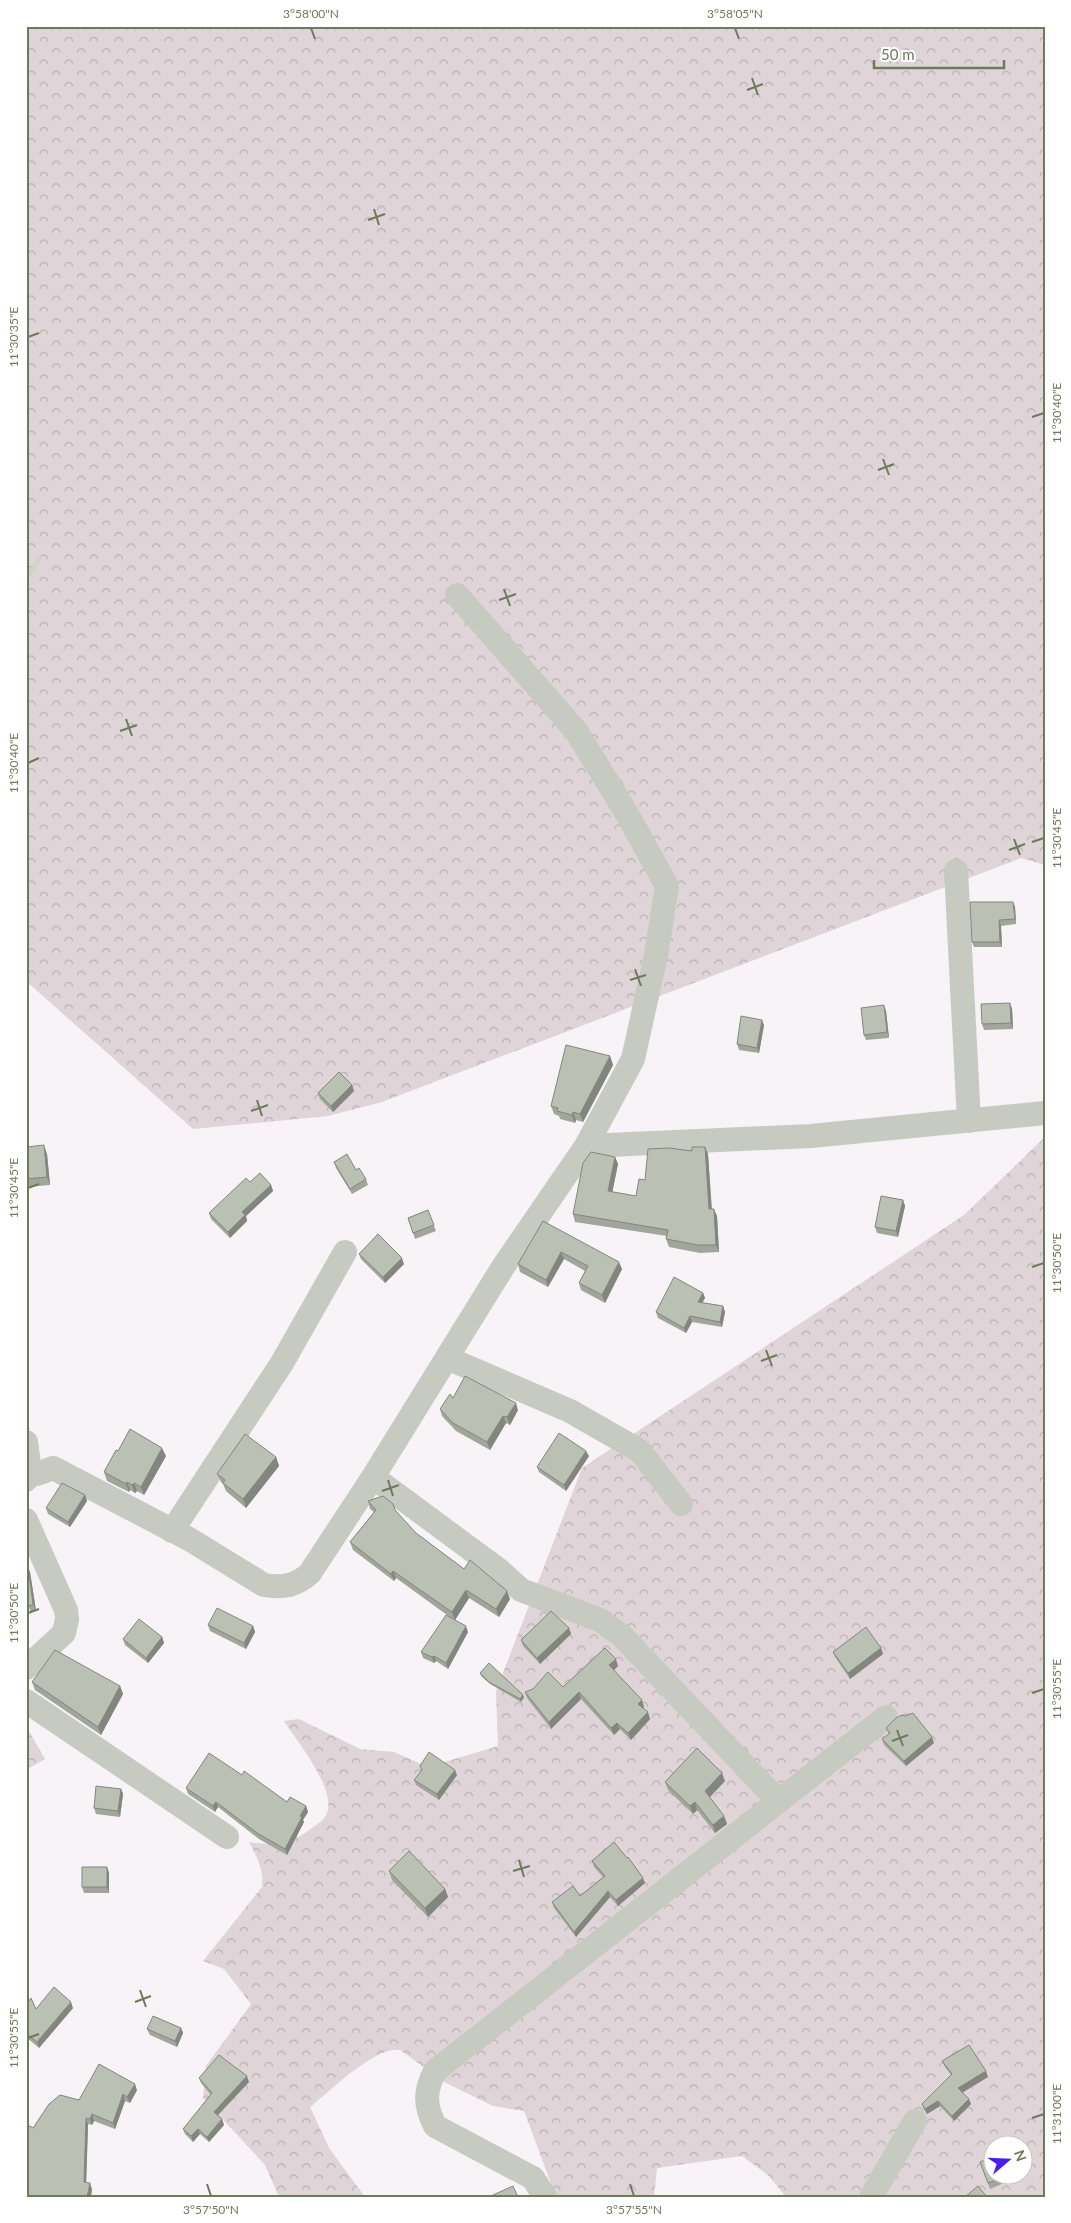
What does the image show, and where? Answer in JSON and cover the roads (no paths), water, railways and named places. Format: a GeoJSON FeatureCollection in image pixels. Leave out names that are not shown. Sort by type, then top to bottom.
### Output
{"type":"FeatureCollection","features":[{"type":"Feature","properties":{"kind":"street"},"geometry":{"type":"LineString","coordinates":[[26,1442],[28,1476],[53,1468],[172,1531],[264,1584],[278,1587],[290,1586],[302,1581],[310,1573],[373,1477],[503,1267],[586,1146],[633,1059],[656,955],[668,886],[626,812],[576,731],[456,595]]}},
{"type":"Feature","properties":{"kind":"street"},"geometry":{"type":"LineString","coordinates":[[956,871],[970,1121]]}},
{"type":"Feature","properties":{"kind":"street"},"geometry":{"type":"LineString","coordinates":[[586,1146],[811,1136],[1045,1113]]}},
{"type":"Feature","properties":{"kind":"street"},"geometry":{"type":"LineString","coordinates":[[172,1531],[282,1363],[345,1252]]}},
{"type":"Feature","properties":{"kind":"street"},"geometry":{"type":"LineString","coordinates":[[447,1358],[570,1411],[640,1451],[681,1504]]}},
{"type":"Feature","properties":{"kind":"street"},"geometry":{"type":"LineString","coordinates":[[373,1477],[499,1570],[521,1590],[600,1620],[622,1636],[778,1802]]}},
{"type":"Feature","properties":{"kind":"street"},"geometry":{"type":"LineString","coordinates":[[26,1520],[66,1610],[67,1619],[64,1633],[26,1668]]}},
{"type":"Feature","properties":{"kind":"street"},"geometry":{"type":"LineString","coordinates":[[26,1701],[227,1837]]}},
{"type":"Feature","properties":{"kind":"street"},"geometry":{"type":"LineString","coordinates":[[545,2197],[533,2178],[435,2126],[425,2098],[435,2071],[886,1717]]}},
{"type":"Feature","properties":{"kind":"street"},"geometry":{"type":"LineString","coordinates":[[871,2197],[915,2121]]}},
{"type":"Feature","properties":{"kind":"waterway"},"geometry":{"type":"LineString","coordinates":[[26,580],[39,558]]}}]}
